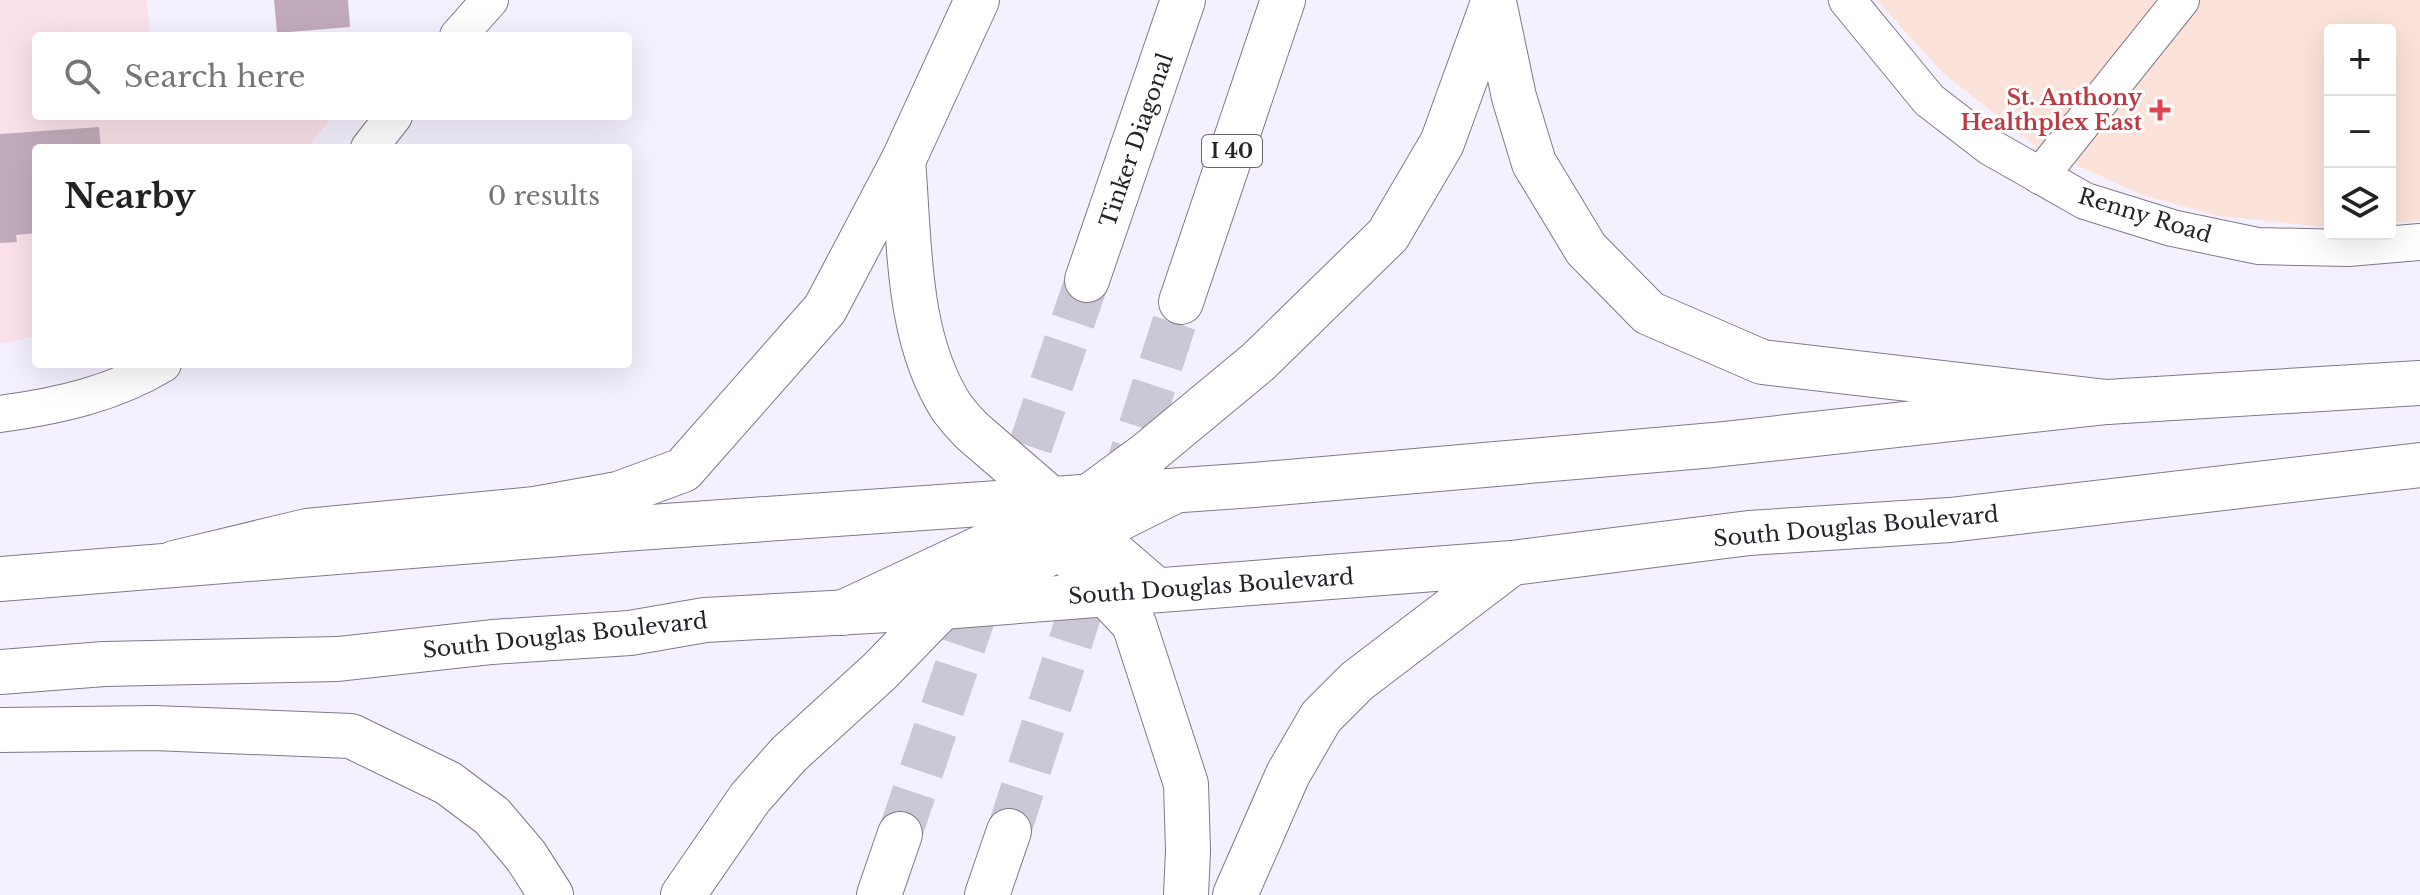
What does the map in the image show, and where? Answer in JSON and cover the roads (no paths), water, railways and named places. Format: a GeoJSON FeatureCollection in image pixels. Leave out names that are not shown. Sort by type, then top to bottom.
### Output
{"type":"FeatureCollection","features":[{"type":"Feature","properties":{"kind":"main road"},"geometry":{"type":"LineString","coordinates":[[174,563],[307,531],[535,509],[618,494],[683,470],[825,309],[903,161],[977,0]]}},
{"type":"Feature","properties":{"kind":"main road","name":"Tinker Diagonal"},"geometry":{"type":"LineString","coordinates":[[1087,280],[1183,0]]}},
{"type":"Feature","properties":{"kind":"main road","name":"I 40"},"geometry":{"type":"LineString","coordinates":[[1181,302],[1283,0]]}},
{"type":"Feature","properties":{"kind":"main road"},"geometry":{"type":"LineString","coordinates":[[1494,1],[1514,97],[1534,163],[1586,249],[1649,313],[1762,362],[2107,402]]}},
{"type":"Feature","properties":{"kind":"main road"},"geometry":{"type":"LineString","coordinates":[[683,895],[759,787],[789,754],[880,671],[942,607],[1147,454],[1258,362],[1388,235],[1442,143],[1494,1]]}},
{"type":"Feature","properties":{"kind":"main road"},"geometry":{"type":"LineString","coordinates":[[903,161],[916,308],[928,356],[952,407],[1059,518],[1156,590]]}},
{"type":"Feature","properties":{"kind":"main road"},"geometry":{"type":"LineString","coordinates":[[0,579],[174,563],[1059,518],[1175,491],[1714,445],[2107,402],[2420,383]]}},
{"type":"Feature","properties":{"kind":"main road","name":"South Douglas Boulevard"},"geometry":{"type":"LineString","coordinates":[[0,672],[104,664],[338,659],[492,642],[630,633],[705,620],[942,607],[1512,563],[1749,533],[1950,520],[2420,465]]}},
{"type":"Feature","properties":{"kind":"main road"},"geometry":{"type":"LineString","coordinates":[[1059,518],[1105,594],[1134,624],[1186,784],[1186,895]]}},
{"type":"Feature","properties":{"kind":"main road"},"geometry":{"type":"LineString","coordinates":[[842,613],[1059,518]]}},
{"type":"Feature","properties":{"kind":"main road"},"geometry":{"type":"LineString","coordinates":[[1235,895],[1288,774],[1321,717],[1357,681],[1512,563]]}},
{"type":"Feature","properties":{"kind":"main road"},"geometry":{"type":"LineString","coordinates":[[0,730],[154,728],[351,736],[448,783],[492,816],[526,856],[551,895]]}},
{"type":"Feature","properties":{"kind":"main road"},"geometry":{"type":"LineString","coordinates":[[987,895],[1009,831]]}},
{"type":"Feature","properties":{"kind":"main road"},"geometry":{"type":"LineString","coordinates":[[879,895],[900,834]]}},
{"type":"Feature","properties":{"kind":"street"},"geometry":{"type":"LineString","coordinates":[[462,32],[490,0]]}},
{"type":"Feature","properties":{"kind":"street","name":"Renny Road"},"geometry":{"type":"LineString","coordinates":[[1847,0],[1929,100],[1990,147],[2085,201],[2172,228],[2258,246],[2348,248],[2420,242]]}},
{"type":"Feature","properties":{"kind":"street"},"geometry":{"type":"LineString","coordinates":[[2040,176],[2181,0]]}},
{"type":"Feature","properties":{"kind":"street"},"geometry":{"type":"LineString","coordinates":[[372,144],[391,120]]}},
{"type":"Feature","properties":{"kind":"street"},"geometry":{"type":"LineString","coordinates":[[0,414],[56,407],[93,396],[157,368]]}},
{"type":"Feature","properties":{"kind":"tunnel"},"geometry":{"type":"LineString","coordinates":[[1009,509],[1087,280]]}},
{"type":"Feature","properties":{"kind":"tunnel"},"geometry":{"type":"LineString","coordinates":[[1120,490],[1181,302]]}},
{"type":"Feature","properties":{"kind":"tunnel"},"geometry":{"type":"LineString","coordinates":[[1009,831],[1096,563]]}},
{"type":"Feature","properties":{"kind":"tunnel"},"geometry":{"type":"LineString","coordinates":[[900,834],[989,571]]}},
{"type":"Feature","properties":{"kind":"place","name":"St. Anthony Healthplex East"},"geometry":{"type":"Point","coordinates":[2160,110]}}]}
